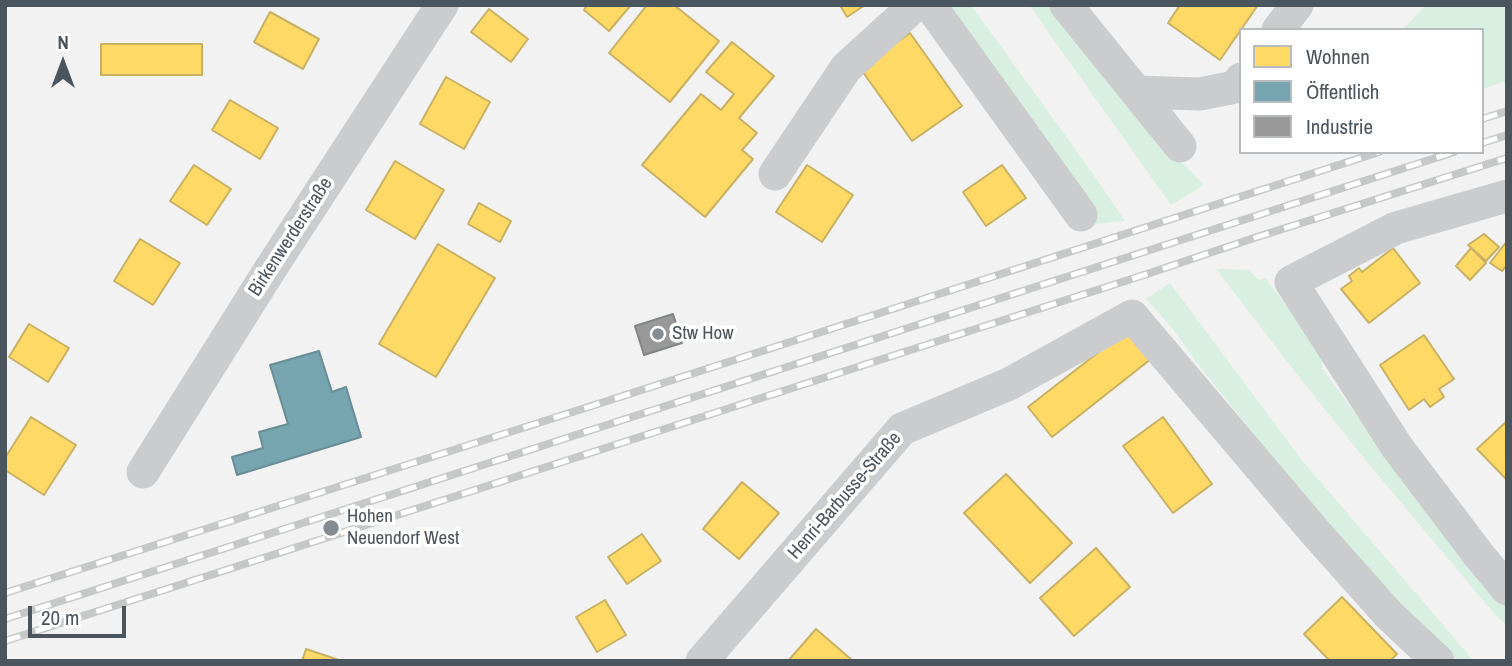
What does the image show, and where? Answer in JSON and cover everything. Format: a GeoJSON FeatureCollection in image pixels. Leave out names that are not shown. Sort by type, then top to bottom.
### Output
{"type":"FeatureCollection","features":[{"type":"Feature","properties":{"kind":"street","name":"Birkenwerderstraße"},"geometry":{"type":"LineString","coordinates":[[143,472],[271,268],[442,5]]}},
{"type":"Feature","properties":{"kind":"street"},"geometry":{"type":"LineString","coordinates":[[775,174],[846,68],[915,5]]}},
{"type":"Feature","properties":{"kind":"street"},"geometry":{"type":"LineString","coordinates":[[930,5],[1082,215]]}},
{"type":"Feature","properties":{"kind":"street"},"geometry":{"type":"LineString","coordinates":[[1066,5],[1180,146]]}},
{"type":"Feature","properties":{"kind":"street"},"geometry":{"type":"LineString","coordinates":[[1280,28],[1297,5]]}},
{"type":"Feature","properties":{"kind":"street"},"geometry":{"type":"LineString","coordinates":[[1137,92],[1200,94],[1235,87],[1239,82]]}},
{"type":"Feature","properties":{"kind":"street"},"geometry":{"type":"LineString","coordinates":[[1507,196],[1396,228],[1290,282],[1397,447],[1507,589]]}},
{"type":"Feature","properties":{"kind":"street","name":"Henri-Barbusse-Straße"},"geometry":{"type":"LineString","coordinates":[[702,661],[902,429],[1009,384],[1132,316],[1315,532],[1389,615],[1438,661]]}},
{"type":"Feature","properties":{"kind":"green space"},"geometry":{"type":"Polygon","coordinates":[[[942,5],[971,5],[1125,221],[1095,224],[942,5]]]}},
{"type":"Feature","properties":{"kind":"green space"},"geometry":{"type":"Polygon","coordinates":[[[1029,5],[1052,5],[1168,148],[1204,185],[1171,205],[1029,5]]]}},
{"type":"Feature","properties":{"kind":"green space"},"geometry":{"type":"Polygon","coordinates":[[[1426,5],[1507,5],[1507,81],[1484,88],[1484,28],[1404,28],[1426,5]]]}},
{"type":"Feature","properties":{"kind":"green space"},"geometry":{"type":"Polygon","coordinates":[[[1216,269],[1249,270],[1259,280],[1265,278],[1322,352],[1322,368],[1389,460],[1507,604],[1507,626],[1368,463],[1216,269]]]}},
{"type":"Feature","properties":{"kind":"green space"},"geometry":{"type":"Polygon","coordinates":[[[1170,283],[1301,459],[1474,661],[1458,661],[1390,594],[1308,502],[1172,328],[1146,299],[1170,283]]]}},
{"type":"Feature","properties":{"kind":"building: Wohnen"},"geometry":{"type":"Polygon","coordinates":[[[587,5],[631,5],[609,31],[584,10],[587,5]]]}},
{"type":"Feature","properties":{"kind":"building: Wohnen"},"geometry":{"type":"Polygon","coordinates":[[[647,5],[674,5],[719,41],[670,102],[609,53],[647,5]]]}},
{"type":"Feature","properties":{"kind":"building: Wohnen"},"geometry":{"type":"Polygon","coordinates":[[[840,5],[865,5],[847,17],[840,5]]]}},
{"type":"Feature","properties":{"kind":"building: Wohnen"},"geometry":{"type":"Polygon","coordinates":[[[1180,5],[1258,5],[1242,28],[1239,28],[1239,32],[1220,60],[1168,23],[1180,5]]]}},
{"type":"Feature","properties":{"kind":"building: Wohnen"},"geometry":{"type":"Polygon","coordinates":[[[489,9],[528,39],[511,62],[471,32],[489,9]]]}},
{"type":"Feature","properties":{"kind":"building: Wohnen"},"geometry":{"type":"Polygon","coordinates":[[[270,12],[319,39],[303,69],[254,42],[270,12]]]}},
{"type":"Feature","properties":{"kind":"building: Wohnen"},"geometry":{"type":"Polygon","coordinates":[[[910,33],[962,106],[912,141],[860,68],[910,33]]]}},
{"type":"Feature","properties":{"kind":"building: Wohnen"},"geometry":{"type":"Polygon","coordinates":[[[732,42],[774,76],[739,118],[757,133],[742,150],[753,159],[705,217],[642,165],[701,94],[721,110],[734,94],[706,72],[732,42]]]}},
{"type":"Feature","properties":{"kind":"building: Wohnen"},"geometry":{"type":"Polygon","coordinates":[[[101,44],[202,44],[202,75],[101,75],[101,44]]]}},
{"type":"Feature","properties":{"kind":"building: Wohnen"},"geometry":{"type":"Polygon","coordinates":[[[446,77],[490,102],[464,149],[420,124],[446,77]]]}},
{"type":"Feature","properties":{"kind":"building: Wohnen"},"geometry":{"type":"Polygon","coordinates":[[[230,100],[278,128],[260,159],[212,130],[230,100]]]}},
{"type":"Feature","properties":{"kind":"building: Wohnen"},"geometry":{"type":"Polygon","coordinates":[[[395,161],[444,190],[415,239],[366,210],[395,161]]]}},
{"type":"Feature","properties":{"kind":"building: Wohnen"},"geometry":{"type":"Polygon","coordinates":[[[194,165],[231,189],[207,225],[170,201],[194,165]]]}},
{"type":"Feature","properties":{"kind":"building: Wohnen"},"geometry":{"type":"Polygon","coordinates":[[[807,165],[853,195],[822,242],[776,212],[807,165]]]}},
{"type":"Feature","properties":{"kind":"building: Wohnen"},"geometry":{"type":"Polygon","coordinates":[[[1002,165],[1026,198],[986,226],[963,192],[1002,165]]]}},
{"type":"Feature","properties":{"kind":"building: Wohnen"},"geometry":{"type":"Polygon","coordinates":[[[479,203],[511,221],[500,242],[468,224],[479,203]]]}},
{"type":"Feature","properties":{"kind":"building: Wohnen"},"geometry":{"type":"Polygon","coordinates":[[[1484,234],[1499,247],[1486,261],[1468,245],[1484,234]]]}},
{"type":"Feature","properties":{"kind":"building: Wohnen"},"geometry":{"type":"Polygon","coordinates":[[[140,239],[180,263],[153,305],[114,281],[140,239]]]}},
{"type":"Feature","properties":{"kind":"building: Wohnen"},"geometry":{"type":"Polygon","coordinates":[[[1507,241],[1507,265],[1502,271],[1490,263],[1507,241]]]}},
{"type":"Feature","properties":{"kind":"building: Wohnen"},"geometry":{"type":"Polygon","coordinates":[[[438,244],[495,278],[436,377],[379,344],[438,244]]]}},
{"type":"Feature","properties":{"kind":"building: Wohnen"},"geometry":{"type":"Polygon","coordinates":[[[1393,248],[1420,283],[1369,323],[1341,289],[1352,281],[1349,276],[1359,268],[1362,272],[1393,248]]]}},
{"type":"Feature","properties":{"kind":"building: Wohnen"},"geometry":{"type":"Polygon","coordinates":[[[1471,248],[1486,263],[1470,280],[1456,266],[1471,248]]]}},
{"type":"Feature","properties":{"kind":"building: Wohnen"},"geometry":{"type":"Polygon","coordinates":[[[29,324],[69,348],[48,382],[9,357],[29,324]]]}},
{"type":"Feature","properties":{"kind":"building: Wohnen"},"geometry":{"type":"Polygon","coordinates":[[[1127,330],[1151,359],[1052,437],[1028,407],[1127,330]]]}},
{"type":"Feature","properties":{"kind":"building: Wohnen"},"geometry":{"type":"Polygon","coordinates":[[[1424,335],[1454,379],[1439,389],[1444,397],[1430,407],[1424,399],[1409,410],[1380,365],[1424,335]]]}},
{"type":"Feature","properties":{"kind":"building: Wohnen"},"geometry":{"type":"Polygon","coordinates":[[[31,417],[76,445],[44,495],[5,470],[5,458],[31,417]]]}},
{"type":"Feature","properties":{"kind":"building: Wohnen"},"geometry":{"type":"Polygon","coordinates":[[[1163,417],[1212,484],[1173,513],[1123,446],[1163,417]]]}},
{"type":"Feature","properties":{"kind":"building: Wohnen"},"geometry":{"type":"Polygon","coordinates":[[[1507,421],[1507,480],[1477,449],[1507,421]]]}},
{"type":"Feature","properties":{"kind":"building: Wohnen"},"geometry":{"type":"Polygon","coordinates":[[[1006,474],[1072,543],[1030,583],[964,513],[1006,474]]]}},
{"type":"Feature","properties":{"kind":"building: Wohnen"},"geometry":{"type":"Polygon","coordinates":[[[742,482],[779,513],[739,559],[703,529],[742,482]]]}},
{"type":"Feature","properties":{"kind":"building: Wohnen"},"geometry":{"type":"Polygon","coordinates":[[[642,534],[661,561],[627,584],[608,557],[642,534]]]}},
{"type":"Feature","properties":{"kind":"building: Wohnen"},"geometry":{"type":"Polygon","coordinates":[[[1096,548],[1130,587],[1074,636],[1040,598],[1096,548]]]}},
{"type":"Feature","properties":{"kind":"building: Wohnen"},"geometry":{"type":"Polygon","coordinates":[[[1342,597],[1397,654],[1390,661],[1330,661],[1304,634],[1342,597]]]}},
{"type":"Feature","properties":{"kind":"building: Wohnen"},"geometry":{"type":"Polygon","coordinates":[[[605,600],[626,635],[597,652],[576,617],[605,600]]]}},
{"type":"Feature","properties":{"kind":"building: Wohnen"},"geometry":{"type":"Polygon","coordinates":[[[816,629],[853,661],[788,661],[816,629]]]}},
{"type":"Feature","properties":{"kind":"building: Wohnen"},"geometry":{"type":"Polygon","coordinates":[[[306,649],[342,661],[302,661],[306,649]]]}},
{"type":"Feature","properties":{"kind":"building: Öffentlich"},"geometry":{"type":"Polygon","coordinates":[[[319,351],[332,392],[346,387],[361,437],[237,475],[232,457],[263,448],[259,432],[288,424],[270,365],[319,351]]]}},
{"type":"Feature","properties":{"kind":"building: Industrie","name":"Stw How"},"geometry":{"type":"Polygon","coordinates":[[[673,314],[682,343],[644,355],[635,326],[673,314]]]}},
{"type":"Feature","properties":{"kind":"railway"},"geometry":{"type":"LineString","coordinates":[[1484,118],[1507,111]]}},
{"type":"Feature","properties":{"kind":"railway"},"geometry":{"type":"LineString","coordinates":[[1484,142],[1507,135]]}},
{"type":"Feature","properties":{"kind":"railway"},"geometry":{"type":"LineString","coordinates":[[5,593],[1373,154]]}},
{"type":"Feature","properties":{"kind":"railway"},"geometry":{"type":"LineString","coordinates":[[5,619],[1448,154]]}},
{"type":"Feature","properties":{"kind":"railway"},"geometry":{"type":"LineString","coordinates":[[5,641],[1507,158]]}},
{"type":"Feature","properties":{"kind":"place","name":"Stw How"},"geometry":{"type":"Point","coordinates":[658,334]}},
{"type":"Feature","properties":{"kind":"place","name":"Hohen Neuendorf West"},"geometry":{"type":"Point","coordinates":[331,528]}}]}
